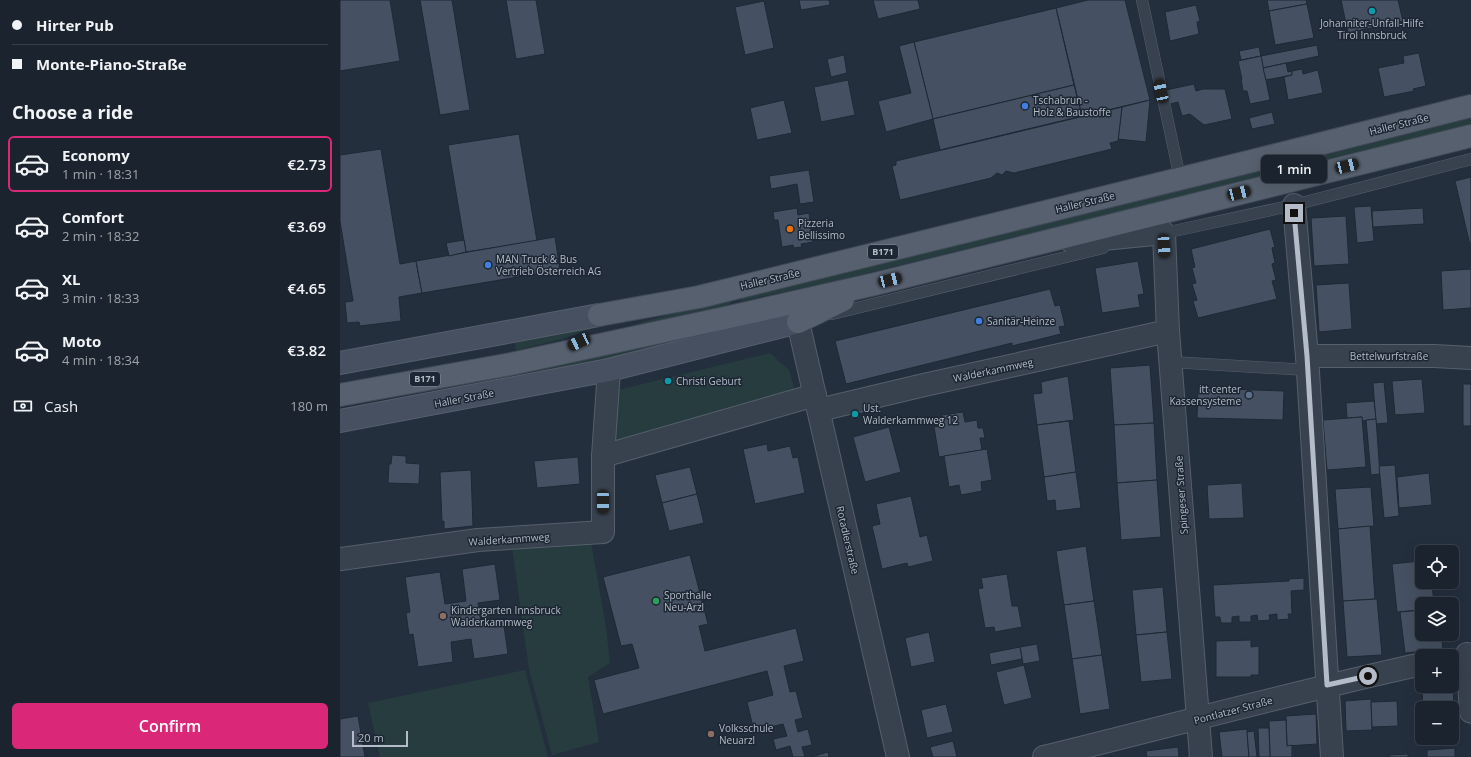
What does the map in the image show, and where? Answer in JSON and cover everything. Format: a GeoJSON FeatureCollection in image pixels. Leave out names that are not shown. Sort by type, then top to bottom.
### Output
{"type":"FeatureCollection","features":[{"type":"Feature","properties":{"kind":"main road","name":"Haller Straße"},"geometry":{"type":"LineString","coordinates":[[340,363],[699,297],[1471,106]]}},
{"type":"Feature","properties":{"kind":"main road","name":"Haller Straße"},"geometry":{"type":"LineString","coordinates":[[340,395],[511,364],[875,284],[1023,246],[1471,136]]}},
{"type":"Feature","properties":{"kind":"main road"},"geometry":{"type":"LineString","coordinates":[[798,322],[875,284]]}},
{"type":"Feature","properties":{"kind":"main road","name":"Haller Straße"},"geometry":{"type":"LineString","coordinates":[[551,355],[608,329],[699,297]]}},
{"type":"Feature","properties":{"kind":"main road","name":"Haller Straße"},"geometry":{"type":"LineString","coordinates":[[340,421],[609,370],[798,322]]}},
{"type":"Feature","properties":{"kind":"street"},"geometry":{"type":"LineString","coordinates":[[1294,205],[1308,363],[1332,757]]}},
{"type":"Feature","properties":{"kind":"street","name":"Haller Straße"},"geometry":{"type":"LineString","coordinates":[[1023,246],[1164,233]]}},
{"type":"Feature","properties":{"kind":"street","name":"Spingeser Straße"},"geometry":{"type":"LineString","coordinates":[[1164,233],[1168,331],[1201,757]]}},
{"type":"Feature","properties":{"kind":"street","name":"Rotadlerstraße"},"geometry":{"type":"LineString","coordinates":[[798,322],[898,757]]}},
{"type":"Feature","properties":{"kind":"street","name":"Walderkammweg"},"geometry":{"type":"LineString","coordinates":[[603,456],[817,403],[924,385],[1168,331]]}},
{"type":"Feature","properties":{"kind":"street","name":"Bettelwurfstraße"},"geometry":{"type":"LineString","coordinates":[[1308,363],[1434,356],[1471,358]]}},
{"type":"Feature","properties":{"kind":"street","name":"Walderkammweg"},"geometry":{"type":"LineString","coordinates":[[340,559],[478,540],[603,532],[603,456],[609,370]]}},
{"type":"Feature","properties":{"kind":"street"},"geometry":{"type":"LineString","coordinates":[[1463,655],[1471,712]]}},
{"type":"Feature","properties":{"kind":"street","name":"Pontlatzer Straße"},"geometry":{"type":"LineString","coordinates":[[1044,757],[1327,685],[1415,666]]}},
{"type":"Feature","properties":{"kind":"lane"},"geometry":{"type":"LineString","coordinates":[[1142,0],[1180,178]]}},
{"type":"Feature","properties":{"kind":"lane"},"geometry":{"type":"LineString","coordinates":[[1164,233],[1294,205],[1471,159]]}},
{"type":"Feature","properties":{"kind":"lane","name":"Haller Straße"},"geometry":{"type":"LineString","coordinates":[[739,315],[798,322],[1164,233]]}},
{"type":"Feature","properties":{"kind":"lane"},"geometry":{"type":"LineString","coordinates":[[1171,362],[1308,363]]}},
{"type":"Feature","properties":{"kind":"green space"},"geometry":{"type":"Polygon","coordinates":[[[1471,117],[1471,125],[835,281],[741,301],[740,296],[1471,117]]]}},
{"type":"Feature","properties":{"kind":"green space"},"geometry":{"type":"Polygon","coordinates":[[[730,298],[731,304],[643,327],[614,332],[643,322],[730,298]]]}},
{"type":"Feature","properties":{"kind":"green space"},"geometry":{"type":"Polygon","coordinates":[[[607,323],[562,339],[516,350],[515,343],[568,328],[607,323]]]}},
{"type":"Feature","properties":{"kind":"green space"},"geometry":{"type":"Polygon","coordinates":[[[736,327],[609,359],[539,374],[538,370],[736,327]]]}},
{"type":"Feature","properties":{"kind":"green space"},"geometry":{"type":"Polygon","coordinates":[[[770,353],[789,370],[795,390],[612,445],[614,391],[770,353]]]}},
{"type":"Feature","properties":{"kind":"green space"},"geometry":{"type":"Polygon","coordinates":[[[591,542],[606,627],[610,663],[588,677],[599,742],[552,755],[529,669],[512,547],[591,542]]]}},
{"type":"Feature","properties":{"kind":"green space"},"geometry":{"type":"Polygon","coordinates":[[[525,670],[548,757],[380,757],[368,703],[525,670]]]}},
{"type":"Feature","properties":{"kind":"building"},"geometry":{"type":"Polygon","coordinates":[[[340,0],[390,0],[400,61],[340,71],[340,0]]]}},
{"type":"Feature","properties":{"kind":"building"},"geometry":{"type":"Polygon","coordinates":[[[420,0],[452,0],[470,110],[440,115],[420,0]]]}},
{"type":"Feature","properties":{"kind":"building"},"geometry":{"type":"Polygon","coordinates":[[[506,0],[536,0],[545,54],[516,59],[506,0]]]}},
{"type":"Feature","properties":{"kind":"building"},"geometry":{"type":"Polygon","coordinates":[[[799,0],[829,0],[830,5],[801,10],[799,0]]]}},
{"type":"Feature","properties":{"kind":"building"},"geometry":{"type":"Polygon","coordinates":[[[873,0],[918,0],[920,9],[878,19],[873,0]]]}},
{"type":"Feature","properties":{"kind":"building"},"geometry":{"type":"Polygon","coordinates":[[[1088,0],[1125,0],[1150,100],[1082,116],[1056,8],[1088,0]]]}},
{"type":"Feature","properties":{"kind":"building"},"geometry":{"type":"Polygon","coordinates":[[[1267,0],[1306,0],[1307,4],[1269,11],[1267,0]]]}},
{"type":"Feature","properties":{"kind":"building","name":"Johanniter-Unfall-Hilfe Tirol Innsbruck"},"geometry":{"type":"Polygon","coordinates":[[[1341,0],[1398,0],[1403,21],[1348,33],[1341,0]]]}},
{"type":"Feature","properties":{"kind":"building"},"geometry":{"type":"Polygon","coordinates":[[[764,1],[774,48],[745,55],[735,7],[764,1]]]}},
{"type":"Feature","properties":{"kind":"building"},"geometry":{"type":"Polygon","coordinates":[[[1307,4],[1314,38],[1275,45],[1269,11],[1307,4]]]}},
{"type":"Feature","properties":{"kind":"building"},"geometry":{"type":"Polygon","coordinates":[[[1196,5],[1200,21],[1197,22],[1199,34],[1170,41],[1165,12],[1196,5]]]}},
{"type":"Feature","properties":{"kind":"building"},"geometry":{"type":"Polygon","coordinates":[[[1056,8],[1074,85],[933,119],[914,42],[1056,8]]]}},
{"type":"Feature","properties":{"kind":"building"},"geometry":{"type":"Polygon","coordinates":[[[914,42],[933,119],[886,132],[878,101],[911,93],[899,46],[914,42]]]}},
{"type":"Feature","properties":{"kind":"building"},"geometry":{"type":"Polygon","coordinates":[[[1317,45],[1319,56],[1263,68],[1261,56],[1317,45]]]}},
{"type":"Feature","properties":{"kind":"building"},"geometry":{"type":"Polygon","coordinates":[[[1259,47],[1261,56],[1241,60],[1239,51],[1259,47]]]}},
{"type":"Feature","properties":{"kind":"building"},"geometry":{"type":"Polygon","coordinates":[[[1419,53],[1426,86],[1413,89],[1414,91],[1384,97],[1378,68],[1404,63],[1403,56],[1419,53]]]}},
{"type":"Feature","properties":{"kind":"building"},"geometry":{"type":"Polygon","coordinates":[[[844,55],[847,73],[831,77],[827,59],[844,55]]]}},
{"type":"Feature","properties":{"kind":"building"},"geometry":{"type":"Polygon","coordinates":[[[1261,56],[1270,100],[1250,104],[1247,91],[1243,91],[1238,61],[1261,56]]]}},
{"type":"Feature","properties":{"kind":"building"},"geometry":{"type":"Polygon","coordinates":[[[1286,63],[1288,72],[1292,71],[1292,75],[1266,80],[1263,68],[1286,63]]]}},
{"type":"Feature","properties":{"kind":"building"},"geometry":{"type":"Polygon","coordinates":[[[1302,69],[1303,74],[1318,70],[1323,93],[1288,100],[1284,77],[1292,75],[1292,71],[1302,69]]]}},
{"type":"Feature","properties":{"kind":"building"},"geometry":{"type":"Polygon","coordinates":[[[848,80],[855,115],[821,122],[814,87],[848,80]]]}},
{"type":"Feature","properties":{"kind":"building"},"geometry":{"type":"Polygon","coordinates":[[[1194,84],[1196,91],[1203,89],[1225,89],[1232,119],[1204,125],[1190,114],[1182,116],[1178,102],[1167,105],[1166,90],[1194,84]]]}},
{"type":"Feature","properties":{"kind":"building"},"geometry":{"type":"Polygon","coordinates":[[[1074,85],[1082,116],[940,150],[933,119],[1074,85]]]}},
{"type":"Feature","properties":{"kind":"building"},"geometry":{"type":"Polygon","coordinates":[[[784,100],[792,133],[757,140],[750,108],[784,100]]]}},
{"type":"Feature","properties":{"kind":"building"},"geometry":{"type":"Polygon","coordinates":[[[1150,100],[1146,142],[1118,139],[1122,107],[1150,100]]]}},
{"type":"Feature","properties":{"kind":"building"},"geometry":{"type":"Polygon","coordinates":[[[1122,107],[1118,141],[1110,143],[1112,149],[1014,173],[1006,171],[1002,175],[997,173],[991,178],[900,200],[892,166],[896,165],[896,161],[1122,107]]]}},
{"type":"Feature","properties":{"kind":"building"},"geometry":{"type":"Polygon","coordinates":[[[1272,112],[1275,124],[1252,129],[1249,118],[1272,112]]]}},
{"type":"Feature","properties":{"kind":"building"},"geometry":{"type":"Polygon","coordinates":[[[519,134],[537,241],[466,252],[448,145],[519,134]]]}},
{"type":"Feature","properties":{"kind":"building"},"geometry":{"type":"Polygon","coordinates":[[[381,149],[400,264],[416,261],[422,293],[399,297],[401,321],[360,326],[359,322],[347,323],[345,302],[353,301],[340,221],[340,155],[381,149]]]}},
{"type":"Feature","properties":{"kind":"building"},"geometry":{"type":"Polygon","coordinates":[[[809,170],[814,202],[800,204],[797,184],[771,189],[769,176],[809,170]]]}},
{"type":"Feature","properties":{"kind":"building"},"geometry":{"type":"Polygon","coordinates":[[[1471,177],[1471,245],[1470,245],[1455,181],[1471,177]]]}},
{"type":"Feature","properties":{"kind":"building"},"geometry":{"type":"Polygon","coordinates":[[[1371,206],[1374,241],[1357,243],[1354,207],[1371,206]]]}},
{"type":"Feature","properties":{"kind":"building"},"geometry":{"type":"Polygon","coordinates":[[[797,208],[798,215],[809,213],[813,242],[801,244],[802,247],[794,248],[793,245],[782,247],[778,220],[774,220],[773,212],[797,208]]]}},
{"type":"Feature","properties":{"kind":"building"},"geometry":{"type":"Polygon","coordinates":[[[1423,208],[1424,224],[1373,227],[1372,211],[1423,208]]]}},
{"type":"Feature","properties":{"kind":"building"},"geometry":{"type":"Polygon","coordinates":[[[1346,216],[1349,264],[1314,266],[1311,218],[1346,216]]]}},
{"type":"Feature","properties":{"kind":"building"},"geometry":{"type":"Polygon","coordinates":[[[1270,229],[1275,247],[1272,248],[1275,263],[1272,264],[1276,280],[1272,281],[1277,299],[1198,318],[1193,301],[1197,300],[1192,284],[1196,283],[1192,268],[1195,267],[1191,249],[1270,229]]]}},
{"type":"Feature","properties":{"kind":"building","name":"MAN Truck & Bus Vertrieb Österreich AG"},"geometry":{"type":"Polygon","coordinates":[[[555,237],[560,270],[422,293],[416,261],[555,237]]]}},
{"type":"Feature","properties":{"kind":"building"},"geometry":{"type":"Polygon","coordinates":[[[464,240],[466,252],[449,256],[446,243],[464,240]]]}},
{"type":"Feature","properties":{"kind":"building"},"geometry":{"type":"Polygon","coordinates":[[[1138,261],[1144,294],[1138,295],[1140,307],[1102,313],[1095,268],[1138,261]]]}},
{"type":"Feature","properties":{"kind":"building"},"geometry":{"type":"Polygon","coordinates":[[[1471,269],[1471,308],[1443,310],[1441,271],[1471,269]]]}},
{"type":"Feature","properties":{"kind":"building"},"geometry":{"type":"Polygon","coordinates":[[[1349,283],[1352,329],[1319,332],[1316,285],[1349,283]]]}},
{"type":"Feature","properties":{"kind":"building"},"geometry":{"type":"Polygon","coordinates":[[[1050,289],[1055,306],[1060,305],[1065,326],[1059,327],[1061,334],[1012,346],[1012,343],[846,384],[835,341],[1050,289]]]}},
{"type":"Feature","properties":{"kind":"building"},"geometry":{"type":"Polygon","coordinates":[[[1150,365],[1154,423],[1114,425],[1110,368],[1150,365]]]}},
{"type":"Feature","properties":{"kind":"building"},"geometry":{"type":"Polygon","coordinates":[[[1068,376],[1074,420],[1037,425],[1033,394],[1042,393],[1041,382],[1068,376]]]}},
{"type":"Feature","properties":{"kind":"building"},"geometry":{"type":"Polygon","coordinates":[[[1422,379],[1425,413],[1395,415],[1392,381],[1422,379]]]}},
{"type":"Feature","properties":{"kind":"building"},"geometry":{"type":"Polygon","coordinates":[[[1384,382],[1388,423],[1376,424],[1373,383],[1384,382]]]}},
{"type":"Feature","properties":{"kind":"building"},"geometry":{"type":"Polygon","coordinates":[[[1463,384],[1471,384],[1471,426],[1463,426],[1463,384]]]}},
{"type":"Feature","properties":{"kind":"building"},"geometry":{"type":"Polygon","coordinates":[[[1198,388],[1284,391],[1283,420],[1197,418],[1198,388]]]}},
{"type":"Feature","properties":{"kind":"building"},"geometry":{"type":"Polygon","coordinates":[[[1374,401],[1376,419],[1362,421],[1362,417],[1347,418],[1346,403],[1374,401]]]}},
{"type":"Feature","properties":{"kind":"building","name":"Ust. Walderkammweg 12"},"geometry":{"type":"Polygon","coordinates":[[[858,408],[860,418],[851,419],[849,410],[858,408]]]}},
{"type":"Feature","properties":{"kind":"building"},"geometry":{"type":"Polygon","coordinates":[[[963,412],[965,422],[977,420],[978,428],[983,428],[985,438],[980,438],[982,450],[939,457],[934,427],[944,425],[942,415],[963,412]]]}},
{"type":"Feature","properties":{"kind":"building"},"geometry":{"type":"Polygon","coordinates":[[[1362,417],[1366,467],[1327,470],[1323,420],[1362,417]]]}},
{"type":"Feature","properties":{"kind":"building"},"geometry":{"type":"Polygon","coordinates":[[[1376,419],[1380,474],[1371,475],[1366,420],[1376,419]]]}},
{"type":"Feature","properties":{"kind":"building"},"geometry":{"type":"Polygon","coordinates":[[[1069,421],[1076,472],[1044,477],[1037,425],[1069,421]]]}},
{"type":"Feature","properties":{"kind":"building"},"geometry":{"type":"Polygon","coordinates":[[[1154,423],[1157,480],[1117,483],[1114,425],[1154,423]]]}},
{"type":"Feature","properties":{"kind":"building"},"geometry":{"type":"Polygon","coordinates":[[[889,427],[901,472],[865,482],[853,437],[889,427]]]}},
{"type":"Feature","properties":{"kind":"building"},"geometry":{"type":"Polygon","coordinates":[[[767,444],[768,451],[790,446],[793,458],[798,457],[805,493],[755,504],[743,449],[767,444]]]}},
{"type":"Feature","properties":{"kind":"building"},"geometry":{"type":"Polygon","coordinates":[[[987,449],[992,480],[981,482],[982,491],[961,495],[959,485],[949,487],[944,456],[987,449]]]}},
{"type":"Feature","properties":{"kind":"building"},"geometry":{"type":"Polygon","coordinates":[[[392,455],[406,456],[406,463],[420,464],[419,484],[388,483],[389,464],[391,464],[392,455]]]}},
{"type":"Feature","properties":{"kind":"building"},"geometry":{"type":"Polygon","coordinates":[[[578,457],[580,484],[537,488],[534,461],[578,457]]]}},
{"type":"Feature","properties":{"kind":"building"},"geometry":{"type":"Polygon","coordinates":[[[1395,465],[1399,516],[1384,518],[1379,466],[1395,465]]]}},
{"type":"Feature","properties":{"kind":"building"},"geometry":{"type":"Polygon","coordinates":[[[690,467],[697,494],[662,503],[655,475],[690,467]]]}},
{"type":"Feature","properties":{"kind":"building"},"geometry":{"type":"Polygon","coordinates":[[[471,470],[473,526],[444,529],[444,521],[442,522],[440,472],[471,470]]]}},
{"type":"Feature","properties":{"kind":"building"},"geometry":{"type":"Polygon","coordinates":[[[1076,472],[1081,508],[1056,511],[1055,500],[1047,501],[1044,477],[1076,472]]]}},
{"type":"Feature","properties":{"kind":"building"},"geometry":{"type":"Polygon","coordinates":[[[1429,473],[1432,505],[1399,508],[1397,477],[1429,473]]]}},
{"type":"Feature","properties":{"kind":"building"},"geometry":{"type":"Polygon","coordinates":[[[1157,480],[1161,537],[1121,540],[1117,483],[1157,480]]]}},
{"type":"Feature","properties":{"kind":"building"},"geometry":{"type":"Polygon","coordinates":[[[1242,483],[1244,518],[1209,519],[1207,485],[1242,483]]]}},
{"type":"Feature","properties":{"kind":"building"},"geometry":{"type":"Polygon","coordinates":[[[1371,487],[1374,526],[1338,529],[1335,489],[1371,487]]]}},
{"type":"Feature","properties":{"kind":"building"},"geometry":{"type":"Polygon","coordinates":[[[697,494],[704,523],[669,531],[662,503],[697,494]]]}},
{"type":"Feature","properties":{"kind":"building"},"geometry":{"type":"Polygon","coordinates":[[[911,496],[920,537],[927,535],[933,561],[908,567],[907,563],[882,569],[872,526],[880,524],[876,504],[911,496]]]}},
{"type":"Feature","properties":{"kind":"building"},"geometry":{"type":"Polygon","coordinates":[[[1370,526],[1375,599],[1343,601],[1338,529],[1370,526]]]}},
{"type":"Feature","properties":{"kind":"building"},"geometry":{"type":"Polygon","coordinates":[[[1086,546],[1094,601],[1064,605],[1056,551],[1086,546]]]}},
{"type":"Feature","properties":{"kind":"building"},"geometry":{"type":"Polygon","coordinates":[[[690,555],[708,624],[699,626],[705,651],[796,628],[804,661],[784,666],[790,692],[796,691],[803,718],[795,720],[798,732],[808,729],[812,745],[802,747],[805,757],[793,757],[790,746],[776,750],[773,739],[787,736],[783,724],[754,731],[747,702],[773,695],[767,671],[603,714],[594,680],[639,668],[632,644],[621,646],[603,577],[690,555]]]}},
{"type":"Feature","properties":{"kind":"building"},"geometry":{"type":"Polygon","coordinates":[[[1415,562],[1415,589],[1432,589],[1433,597],[1415,597],[1415,611],[1397,612],[1392,564],[1415,562]]]}},
{"type":"Feature","properties":{"kind":"building","name":"Kindergarten Innsbruck Walderkammweg"},"geometry":{"type":"Polygon","coordinates":[[[495,564],[500,600],[478,603],[481,623],[503,619],[508,654],[474,659],[471,639],[451,642],[453,662],[418,667],[413,634],[409,635],[406,613],[410,612],[405,577],[440,572],[445,604],[466,601],[462,569],[495,564]]]}},
{"type":"Feature","properties":{"kind":"building"},"geometry":{"type":"Polygon","coordinates":[[[1007,574],[1012,606],[1018,606],[1022,627],[995,632],[994,627],[985,628],[978,589],[983,588],[981,578],[1007,574]]]}},
{"type":"Feature","properties":{"kind":"building"},"geometry":{"type":"Polygon","coordinates":[[[1304,578],[1304,590],[1291,591],[1292,614],[1288,614],[1289,619],[1277,620],[1277,614],[1269,615],[1270,620],[1258,621],[1257,615],[1251,616],[1251,622],[1239,622],[1239,616],[1232,617],[1232,623],[1221,623],[1220,617],[1215,617],[1213,585],[1289,581],[1289,579],[1304,578]]]}},
{"type":"Feature","properties":{"kind":"building"},"geometry":{"type":"Polygon","coordinates":[[[1163,587],[1167,632],[1136,635],[1132,590],[1163,587]]]}},
{"type":"Feature","properties":{"kind":"building"},"geometry":{"type":"Polygon","coordinates":[[[1377,599],[1382,655],[1347,657],[1343,601],[1377,599]]]}},
{"type":"Feature","properties":{"kind":"building"},"geometry":{"type":"Polygon","coordinates":[[[1094,601],[1102,655],[1072,659],[1064,605],[1094,601]]]}},
{"type":"Feature","properties":{"kind":"building"},"geometry":{"type":"Polygon","coordinates":[[[1415,611],[1415,641],[1442,641],[1443,649],[1415,649],[1415,652],[1405,653],[1400,612],[1415,611]]]}},
{"type":"Feature","properties":{"kind":"building"},"geometry":{"type":"Polygon","coordinates":[[[929,632],[935,662],[911,667],[905,638],[929,632]]]}},
{"type":"Feature","properties":{"kind":"building"},"geometry":{"type":"Polygon","coordinates":[[[1167,632],[1172,679],[1141,682],[1136,635],[1167,632]]]}},
{"type":"Feature","properties":{"kind":"building"},"geometry":{"type":"Polygon","coordinates":[[[1251,640],[1251,647],[1259,646],[1259,675],[1251,675],[1251,677],[1216,677],[1216,641],[1251,640]]]}},
{"type":"Feature","properties":{"kind":"building"},"geometry":{"type":"Polygon","coordinates":[[[1037,644],[1040,661],[1023,664],[1020,647],[1037,644]]]}},
{"type":"Feature","properties":{"kind":"building"},"geometry":{"type":"Polygon","coordinates":[[[1020,647],[1022,659],[991,665],[989,653],[1020,647]]]}},
{"type":"Feature","properties":{"kind":"building"},"geometry":{"type":"Polygon","coordinates":[[[1102,655],[1110,709],[1080,714],[1072,659],[1102,655]]]}},
{"type":"Feature","properties":{"kind":"building"},"geometry":{"type":"Polygon","coordinates":[[[1024,665],[1032,698],[1004,705],[996,672],[1024,665]]]}},
{"type":"Feature","properties":{"kind":"building"},"geometry":{"type":"Polygon","coordinates":[[[1422,693],[1453,693],[1454,701],[1423,701],[1422,693]]]}},
{"type":"Feature","properties":{"kind":"building"},"geometry":{"type":"Polygon","coordinates":[[[1371,699],[1372,730],[1346,731],[1345,701],[1371,699]]]}},
{"type":"Feature","properties":{"kind":"building"},"geometry":{"type":"Polygon","coordinates":[[[1397,701],[1398,726],[1372,727],[1371,702],[1397,701]]]}},
{"type":"Feature","properties":{"kind":"building"},"geometry":{"type":"Polygon","coordinates":[[[946,704],[953,732],[927,738],[921,710],[946,704]]]}},
{"type":"Feature","properties":{"kind":"building"},"geometry":{"type":"Polygon","coordinates":[[[1316,714],[1317,744],[1287,746],[1286,716],[1316,714]]]}},
{"type":"Feature","properties":{"kind":"building"},"geometry":{"type":"Polygon","coordinates":[[[358,716],[365,757],[340,757],[340,719],[358,716]]]}},
{"type":"Feature","properties":{"kind":"building"},"geometry":{"type":"Polygon","coordinates":[[[1286,720],[1287,746],[1292,745],[1292,757],[1270,757],[1269,721],[1286,720]]]}},
{"type":"Feature","properties":{"kind":"building"},"geometry":{"type":"Polygon","coordinates":[[[1258,728],[1269,728],[1270,757],[1259,757],[1258,728]]]}},
{"type":"Feature","properties":{"kind":"building"},"geometry":{"type":"Polygon","coordinates":[[[1247,729],[1249,757],[1222,757],[1219,732],[1247,729]]]}},
{"type":"Feature","properties":{"kind":"building"},"geometry":{"type":"Polygon","coordinates":[[[1254,731],[1257,757],[1249,757],[1247,732],[1254,731]]]}},
{"type":"Feature","properties":{"kind":"building"},"geometry":{"type":"Polygon","coordinates":[[[953,741],[957,757],[933,757],[930,747],[953,741]]]}},
{"type":"Feature","properties":{"kind":"building"},"geometry":{"type":"Polygon","coordinates":[[[1178,747],[1179,757],[1147,757],[1146,751],[1178,747]]]}},
{"type":"Feature","properties":{"kind":"building"},"geometry":{"type":"Polygon","coordinates":[[[1455,748],[1455,757],[1427,757],[1427,750],[1455,748]]]}},
{"type":"Feature","properties":{"kind":"building"},"geometry":{"type":"Polygon","coordinates":[[[828,752],[829,757],[811,757],[828,752]]]}},
{"type":"Feature","properties":{"kind":"building"},"geometry":{"type":"Polygon","coordinates":[[[1408,754],[1408,757],[1390,757],[1389,755],[1408,754]]]}},
{"type":"Feature","properties":{"kind":"place","name":"Johanniter-Unfall-Hilfe Tirol Innsbruck"},"geometry":{"type":"Point","coordinates":[1372,11]}},
{"type":"Feature","properties":{"kind":"place","name":"Tschabrun - Holz & Baustoffe"},"geometry":{"type":"Point","coordinates":[1025,106]}},
{"type":"Feature","properties":{"kind":"place","name":"Pizzeria Bellissimo"},"geometry":{"type":"Point","coordinates":[790,229]}},
{"type":"Feature","properties":{"kind":"place","name":"MAN Truck & Bus Vertrieb Österreich AG"},"geometry":{"type":"Point","coordinates":[488,265]}},
{"type":"Feature","properties":{"kind":"place","name":"Sanitär-Heinze"},"geometry":{"type":"Point","coordinates":[979,321]}},
{"type":"Feature","properties":{"kind":"place","name":"Christi Geburt"},"geometry":{"type":"Point","coordinates":[668,381]}},
{"type":"Feature","properties":{"kind":"place","name":"itt center Kassensysteme"},"geometry":{"type":"Point","coordinates":[1249,395]}},
{"type":"Feature","properties":{"kind":"place","name":"Ust. Walderkammweg 12"},"geometry":{"type":"Point","coordinates":[855,414]}},
{"type":"Feature","properties":{"kind":"place","name":"Sporthalle Neu-Arzl"},"geometry":{"type":"Point","coordinates":[656,601]}},
{"type":"Feature","properties":{"kind":"place","name":"Kindergarten Innsbruck Walderkammweg"},"geometry":{"type":"Point","coordinates":[443,616]}},
{"type":"Feature","properties":{"kind":"place","name":"Volksschule Neuarzl"},"geometry":{"type":"Point","coordinates":[711,734]}},
{"type":"Feature","properties":{"kind":"route"},"geometry":{"type":"LineString","coordinates":[[1294,213],[1307,356],[1327,685],[1368,676]]}}]}
